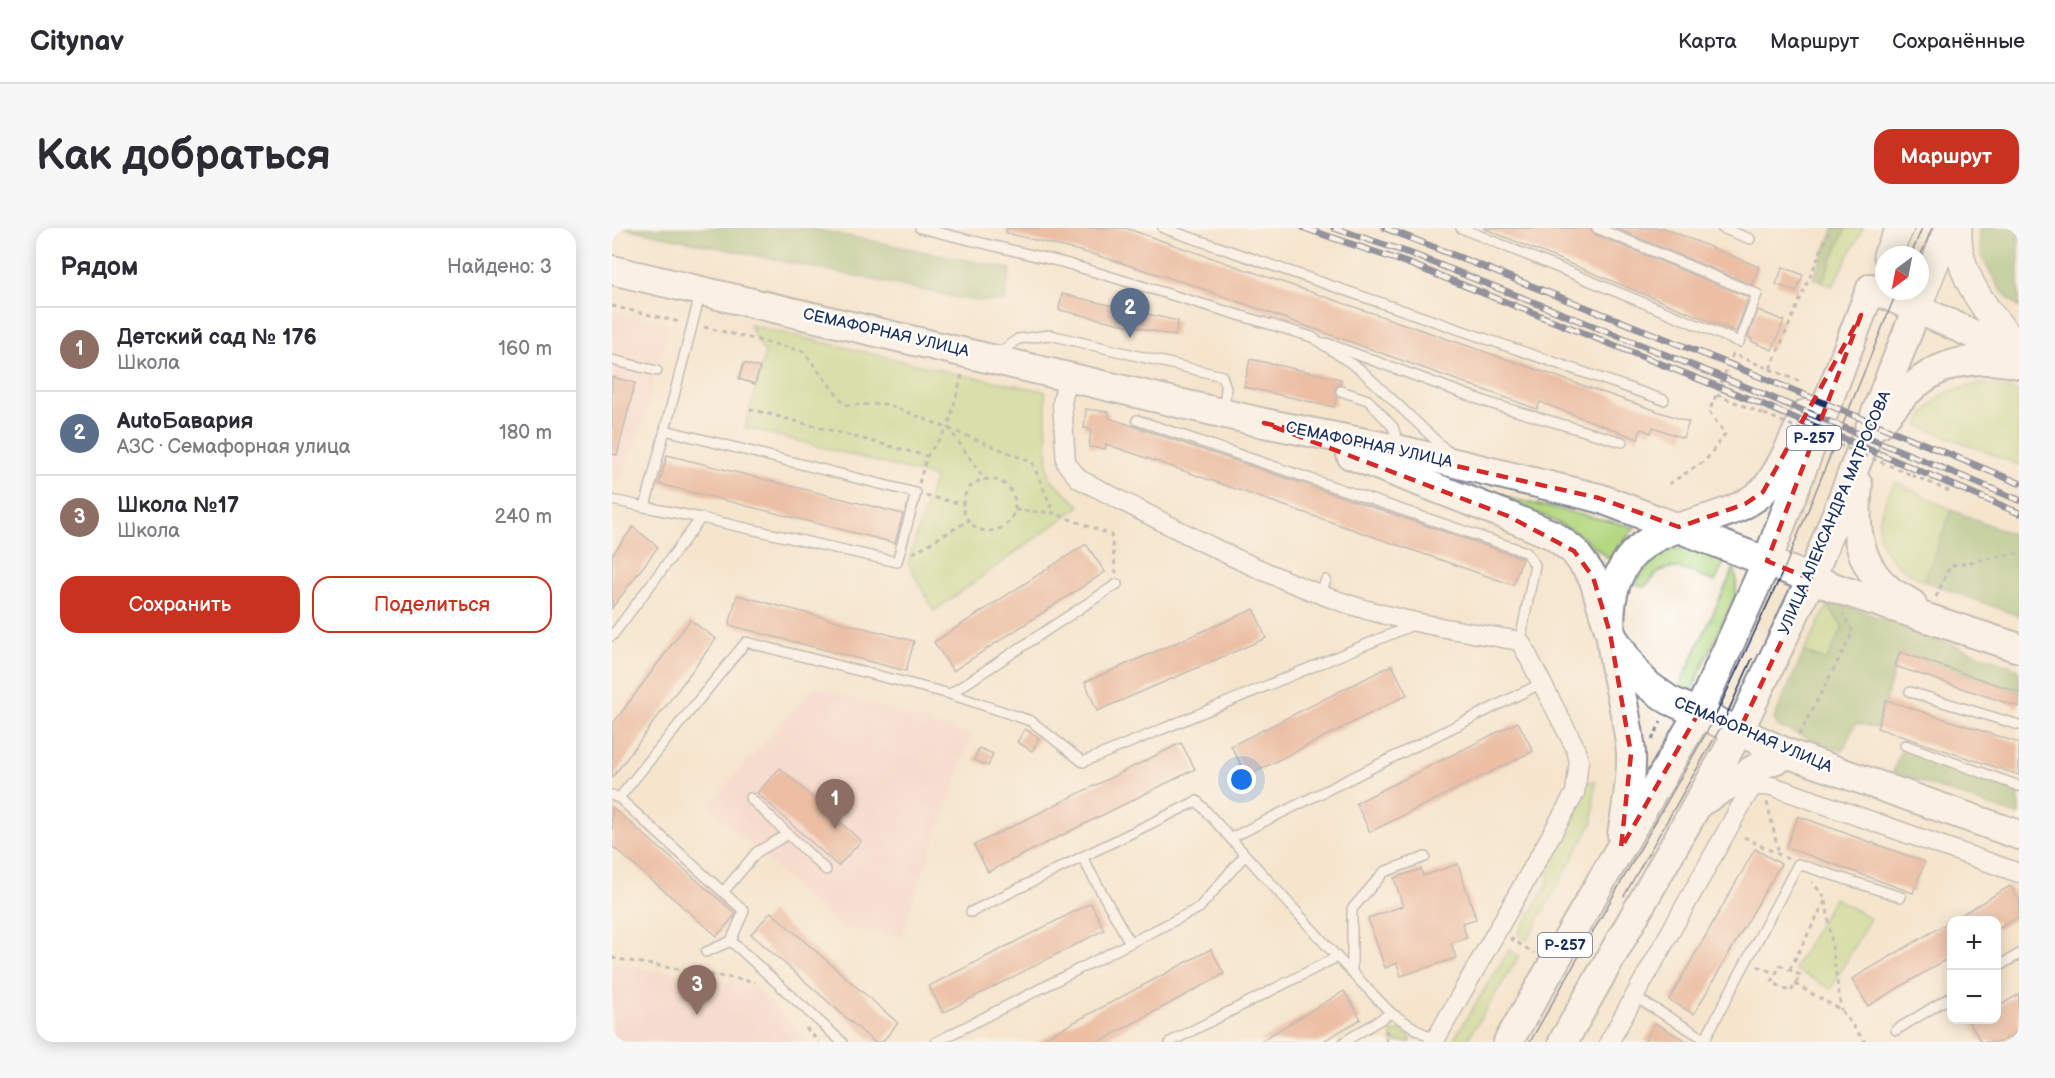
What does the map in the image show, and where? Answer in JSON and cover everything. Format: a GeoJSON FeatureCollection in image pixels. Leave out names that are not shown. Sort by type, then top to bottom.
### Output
{"type":"FeatureCollection","features":[{"type":"Feature","properties":{"kind":"highway","name":"СЕМАФОРНАЯ УЛИЦА"},"geometry":{"type":"LineString","coordinates":[[612,270],[1068,375],[1264,423],[1401,450],[1599,498],[1811,579],[2019,648]]}},
{"type":"Feature","properties":{"kind":"highway"},"geometry":{"type":"LineString","coordinates":[[1871,288],[2019,355]]}},
{"type":"Feature","properties":{"kind":"highway","name":"Р-257"},"geometry":{"type":"LineString","coordinates":[[1508,1042],[1698,714],[1767,561],[1871,288]]}},
{"type":"Feature","properties":{"kind":"highway","name":"УЛИЦА АЛЕКСАНДРА МАТРОСОВА"},"geometry":{"type":"LineString","coordinates":[[1563,1042],[1739,731],[1811,579],[1917,308]]}},
{"type":"Feature","properties":{"kind":"highway"},"geometry":{"type":"LineString","coordinates":[[1621,848],[1631,754],[1610,633],[1615,585],[1623,566],[1631,555],[1648,541],[1679,527],[1745,504],[1763,492],[1774,476],[1830,366],[1861,315]]}},
{"type":"Feature","properties":{"kind":"highway"},"geometry":{"type":"LineString","coordinates":[[1954,626],[1889,591],[1867,564],[1855,525],[1859,481],[1866,442],[1892,407],[1915,384],[1933,371],[1963,361],[1993,359],[2019,364]]}},
{"type":"Feature","properties":{"kind":"highway","name":"СЕМАФОРНАЯ УЛИЦА"},"geometry":{"type":"LineString","coordinates":[[1264,423],[1434,485],[1553,535],[1574,551],[1593,577],[1610,633],[1636,673],[1649,686],[1669,700],[1739,731],[1794,744],[2019,835]]}},
{"type":"Feature","properties":{"kind":"highway"},"geometry":{"type":"LineString","coordinates":[[1700,802],[1794,744]]}},
{"type":"Feature","properties":{"kind":"main road"},"geometry":{"type":"LineString","coordinates":[[1891,246],[1900,228]]}},
{"type":"Feature","properties":{"kind":"main road","name":"УЛИЦА АЛЕКСАНДРА МАТРОСОВА"},"geometry":{"type":"LineString","coordinates":[[1917,308],[1949,228]]}},
{"type":"Feature","properties":{"kind":"main road"},"geometry":{"type":"LineString","coordinates":[[1958,228],[1957,243],[1970,280],[1986,309],[2019,347]]}},
{"type":"Feature","properties":{"kind":"main road"},"geometry":{"type":"LineString","coordinates":[[1871,288],[1875,280]]}},
{"type":"Feature","properties":{"kind":"street"},"geometry":{"type":"LineString","coordinates":[[1068,375],[1062,403],[1066,463],[1079,479],[1226,554],[1323,587],[1415,624],[1520,641],[1575,747],[1579,761],[1575,793],[1435,1041]]}},
{"type":"Feature","properties":{"kind":"street"},"geometry":{"type":"LineString","coordinates":[[1609,1042],[1748,793],[1755,786],[1772,786],[2019,873]]}},
{"type":"Feature","properties":{"kind":"lane"},"geometry":{"type":"LineString","coordinates":[[920,228],[942,230],[1065,263],[1312,338],[1491,404],[1622,442]]}},
{"type":"Feature","properties":{"kind":"lane"},"geometry":{"type":"LineString","coordinates":[[1163,228],[1664,400]]}},
{"type":"Feature","properties":{"kind":"lane"},"geometry":{"type":"LineString","coordinates":[[1461,228],[1739,342],[1757,294],[1597,228]]}},
{"type":"Feature","properties":{"kind":"lane"},"geometry":{"type":"LineString","coordinates":[[1722,228],[1750,239]]}},
{"type":"Feature","properties":{"kind":"lane"},"geometry":{"type":"LineString","coordinates":[[645,507],[701,290]]}},
{"type":"Feature","properties":{"kind":"lane"},"geometry":{"type":"LineString","coordinates":[[992,358],[1018,339],[1050,335],[1222,376],[1226,388],[1224,412]]}},
{"type":"Feature","properties":{"kind":"lane"},"geometry":{"type":"LineString","coordinates":[[1312,338],[1361,370],[1462,465]]}},
{"type":"Feature","properties":{"kind":"lane"},"geometry":{"type":"LineString","coordinates":[[612,360],[657,371]]}},
{"type":"Feature","properties":{"kind":"lane"},"geometry":{"type":"LineString","coordinates":[[1341,391],[1368,400],[1393,428],[1401,450]]}},
{"type":"Feature","properties":{"kind":"lane"},"geometry":{"type":"LineString","coordinates":[[1137,420],[1526,552],[1535,565],[1520,641]]}},
{"type":"Feature","properties":{"kind":"lane"},"geometry":{"type":"LineString","coordinates":[[612,500],[897,562],[916,493],[665,430]]}},
{"type":"Feature","properties":{"kind":"lane"},"geometry":{"type":"LineString","coordinates":[[612,636],[701,518]]}},
{"type":"Feature","properties":{"kind":"lane"},"geometry":{"type":"LineString","coordinates":[[950,694],[1117,584]]}},
{"type":"Feature","properties":{"kind":"lane"},"geometry":{"type":"LineString","coordinates":[[706,952],[731,941],[744,910],[615,797],[746,642],[950,694],[1031,721],[1083,762],[1415,624]]}},
{"type":"Feature","properties":{"kind":"lane"},"geometry":{"type":"LineString","coordinates":[[1231,838],[1542,683]]}},
{"type":"Feature","properties":{"kind":"lane"},"geometry":{"type":"LineString","coordinates":[[1910,692],[2019,725]]}},
{"type":"Feature","properties":{"kind":"lane"},"geometry":{"type":"LineString","coordinates":[[1905,745],[2019,786]]}},
{"type":"Feature","properties":{"kind":"lane"},"geometry":{"type":"LineString","coordinates":[[750,798],[826,870]]}},
{"type":"Feature","properties":{"kind":"lane"},"geometry":{"type":"LineString","coordinates":[[971,912],[1197,801],[1337,957],[1391,1013],[1435,1041]]}},
{"type":"Feature","properties":{"kind":"lane"},"geometry":{"type":"LineString","coordinates":[[724,891],[757,852],[788,834]]}},
{"type":"Feature","properties":{"kind":"lane"},"geometry":{"type":"LineString","coordinates":[[936,1042],[1199,908],[1245,855]]}},
{"type":"Feature","properties":{"kind":"lane"},"geometry":{"type":"LineString","coordinates":[[1082,857],[1130,943]]}},
{"type":"Feature","properties":{"kind":"lane"},"geometry":{"type":"LineString","coordinates":[[1352,972],[1352,909],[1384,872],[1425,857]]}},
{"type":"Feature","properties":{"kind":"lane"},"geometry":{"type":"LineString","coordinates":[[1635,997],[1705,1039],[1798,864],[1901,897]]}},
{"type":"Feature","properties":{"kind":"lane"},"geometry":{"type":"LineString","coordinates":[[731,941],[842,1042]]}},
{"type":"Feature","properties":{"kind":"lane"},"geometry":{"type":"LineString","coordinates":[[2001,965],[2019,954]]}},
{"type":"Feature","properties":{"kind":"lane"},"geometry":{"type":"LineString","coordinates":[[1170,1042],[1337,957]]}},
{"type":"Feature","properties":{"kind":"lane"},"geometry":{"type":"LineString","coordinates":[[1896,1030],[1947,999]]}},
{"type":"Feature","properties":{"kind":"lane"},"geometry":{"type":"LineString","coordinates":[[1344,1042],[1391,1013]]}},
{"type":"Feature","properties":{"kind":"path"},"geometry":{"type":"LineString","coordinates":[[1770,369],[1831,228]]}},
{"type":"Feature","properties":{"kind":"path"},"geometry":{"type":"LineString","coordinates":[[612,306],[803,351],[845,405],[887,404],[1032,462],[1054,513]]}},
{"type":"Feature","properties":{"kind":"path"},"geometry":{"type":"LineString","coordinates":[[1670,484],[1706,460],[1725,434],[1709,412],[1733,354],[1803,383]]}},
{"type":"Feature","properties":{"kind":"path"},"geometry":{"type":"LineString","coordinates":[[962,375],[948,427],[927,456],[916,493],[963,504]]}},
{"type":"Feature","properties":{"kind":"path"},"geometry":{"type":"LineString","coordinates":[[1717,394],[1951,492]]}},
{"type":"Feature","properties":{"kind":"path"},"geometry":{"type":"LineString","coordinates":[[750,410],[927,456]]}},
{"type":"Feature","properties":{"kind":"path"},"geometry":{"type":"LineString","coordinates":[[948,427],[985,480]]}},
{"type":"Feature","properties":{"kind":"path"},"geometry":{"type":"LineString","coordinates":[[985,480],[1001,482],[1008,487],[1015,502],[1015,510],[1007,525],[1000,529],[983,531],[968,521],[963,504],[970,488],[985,480]]}},
{"type":"Feature","properties":{"kind":"path"},"geometry":{"type":"LineString","coordinates":[[1015,510],[1054,513],[1111,535],[1117,584]]}},
{"type":"Feature","properties":{"kind":"path"},"geometry":{"type":"LineString","coordinates":[[897,562],[968,521]]}},
{"type":"Feature","properties":{"kind":"path"},"geometry":{"type":"LineString","coordinates":[[1935,599],[1950,566],[2019,553]]}},
{"type":"Feature","properties":{"kind":"path"},"geometry":{"type":"LineString","coordinates":[[1794,744],[1853,632],[1842,612]]}},
{"type":"Feature","properties":{"kind":"path"},"geometry":{"type":"LineString","coordinates":[[1650,744],[1663,718]]}},
{"type":"Feature","properties":{"kind":"path"},"geometry":{"type":"LineString","coordinates":[[1766,797],[1779,854]]}},
{"type":"Feature","properties":{"kind":"path"},"geometry":{"type":"LineString","coordinates":[[1736,836],[1745,837],[1798,864],[1826,899],[1841,1010]]}},
{"type":"Feature","properties":{"kind":"path"},"geometry":{"type":"LineString","coordinates":[[1790,969],[1826,899]]}},
{"type":"Feature","properties":{"kind":"path"},"geometry":{"type":"LineString","coordinates":[[1507,937],[1534,953]]}},
{"type":"Feature","properties":{"kind":"path"},"geometry":{"type":"LineString","coordinates":[[612,958],[760,983]]}},
{"type":"Feature","properties":{"kind":"path"},"geometry":{"type":"LineString","coordinates":[[1746,960],[1776,974]]}},
{"type":"Feature","properties":{"kind":"path"},"geometry":{"type":"LineString","coordinates":[[1780,965],[1790,969],[1800,975],[1791,992],[1772,982],[1780,965]]}},
{"type":"Feature","properties":{"kind":"path"},"geometry":{"type":"LineString","coordinates":[[1795,984],[1841,1010],[1865,1042]]}},
{"type":"Feature","properties":{"kind":"path"},"geometry":{"type":"LineString","coordinates":[[802,1025],[819,1042]]}},
{"type":"Feature","properties":{"kind":"path"},"geometry":{"type":"LineString","coordinates":[[1386,1042],[1387,1030]]}},
{"type":"Feature","properties":{"kind":"highlighted area"},"geometry":{"type":"Polygon","coordinates":[[[1861,315],[1767,561],[1811,579],[1739,731],[1698,714],[1621,848],[1631,754],[1610,633],[1593,577],[1574,551],[1508,516],[1264,423],[1599,498],[1679,527],[1745,504],[1763,492],[1861,315]]]}},
{"type":"Feature","properties":{"kind":"shaded area"},"geometry":{"type":"Polygon","coordinates":[[[612,311],[668,324],[644,422],[618,482],[612,480],[612,311]]]}},
{"type":"Feature","properties":{"kind":"shaded area"},"geometry":{"type":"Polygon","coordinates":[[[815,686],[971,736],[901,936],[839,927],[708,806],[815,686]]]}},
{"type":"Feature","properties":{"kind":"shaded area"},"geometry":{"type":"Polygon","coordinates":[[[612,963],[755,988],[810,1042],[612,1042],[612,963]]]}},
{"type":"Feature","properties":{"kind":"green space"},"geometry":{"type":"Polygon","coordinates":[[[624,228],[808,228],[1011,269],[1004,302],[970,300],[624,228]]]}},
{"type":"Feature","properties":{"kind":"green space"},"geometry":{"type":"Polygon","coordinates":[[[1834,228],[1846,228],[1822,282],[1813,278],[1834,228]]]}},
{"type":"Feature","properties":{"kind":"green space"},"geometry":{"type":"Polygon","coordinates":[[[1846,228],[1863,228],[1833,286],[1822,282],[1846,228]]]}},
{"type":"Feature","properties":{"kind":"green space"},"geometry":{"type":"Polygon","coordinates":[[[1979,228],[2019,228],[2019,308],[1999,288],[1981,256],[1979,228]]]}},
{"type":"Feature","properties":{"kind":"green space"},"geometry":{"type":"Polygon","coordinates":[[[749,325],[962,375],[1045,391],[1048,470],[1051,479],[1080,506],[934,611],[908,563],[935,477],[745,427],[765,354],[749,325]]]}},
{"type":"Feature","properties":{"kind":"green space"},"geometry":{"type":"Polygon","coordinates":[[[1980,384],[1996,385],[2019,393],[2019,465],[1918,425],[1936,400],[1958,389],[1980,384]]]}},
{"type":"Feature","properties":{"kind":"green space"},"geometry":{"type":"Polygon","coordinates":[[[1895,482],[1952,510],[1924,581],[1891,559],[1881,542],[1880,517],[1895,482]]]}},
{"type":"Feature","properties":{"kind":"green space"},"geometry":{"type":"Polygon","coordinates":[[[1486,493],[1635,527],[1610,559],[1575,532],[1544,516],[1486,493]]]}},
{"type":"Feature","properties":{"kind":"green space"},"geometry":{"type":"Polygon","coordinates":[[[1952,510],[2019,537],[2019,616],[1924,581],[1952,510]]]}},
{"type":"Feature","properties":{"kind":"green space"},"geometry":{"type":"Polygon","coordinates":[[[1676,548],[1693,549],[1725,560],[1715,582],[1686,570],[1671,568],[1658,573],[1644,587],[1635,583],[1652,562],[1676,548]]]}},
{"type":"Feature","properties":{"kind":"green space"},"geometry":{"type":"Polygon","coordinates":[[[1734,568],[1736,594],[1691,692],[1687,693],[1679,687],[1734,568]]]}},
{"type":"Feature","properties":{"kind":"green space"},"geometry":{"type":"Polygon","coordinates":[[[1831,602],[2019,669],[2019,692],[1900,652],[1877,728],[1856,723],[1842,751],[1779,727],[1774,720],[1775,716],[1804,652],[1826,661],[1843,628],[1828,605],[1831,602]]]}},
{"type":"Feature","properties":{"kind":"green space"},"geometry":{"type":"Polygon","coordinates":[[[1828,605],[1843,628],[1826,662],[1804,652],[1828,605]]]}},
{"type":"Feature","properties":{"kind":"green space"},"geometry":{"type":"Polygon","coordinates":[[[1901,750],[2019,791],[2019,816],[1893,772],[1901,750]]]}},
{"type":"Feature","properties":{"kind":"green space"},"geometry":{"type":"Polygon","coordinates":[[[1595,781],[1593,822],[1527,940],[1518,935],[1548,884],[1550,860],[1577,813],[1585,782],[1595,781]]]}},
{"type":"Feature","properties":{"kind":"green space"},"geometry":{"type":"Polygon","coordinates":[[[1834,898],[1870,918],[1831,989],[1794,969],[1834,898]]]}},
{"type":"Feature","properties":{"kind":"green space"},"geometry":{"type":"Polygon","coordinates":[[[1509,950],[1519,956],[1466,1042],[1452,1042],[1509,950]]]}},
{"type":"Feature","properties":{"kind":"green space"},"geometry":{"type":"Polygon","coordinates":[[[1392,1032],[1407,1033],[1411,1042],[1392,1042],[1392,1032]]]}},
{"type":"Feature","properties":{"kind":"building"},"geometry":{"type":"Polygon","coordinates":[[[1007,228],[1125,228],[1689,422],[1683,438],[1653,427],[1651,433],[1641,429],[1638,439],[1540,402],[1537,409],[1189,284],[1096,255],[1006,233],[1007,228]]]}},
{"type":"Feature","properties":{"kind":"building"},"geometry":{"type":"Polygon","coordinates":[[[1483,228],[1590,228],[1594,234],[1748,297],[1736,332],[1483,228]]]}},
{"type":"Feature","properties":{"kind":"building"},"geometry":{"type":"Polygon","coordinates":[[[1615,228],[1664,228],[1759,267],[1752,285],[1615,228]]]}},
{"type":"Feature","properties":{"kind":"building"},"geometry":{"type":"Polygon","coordinates":[[[1783,267],[1803,275],[1796,292],[1776,284],[1783,267]]]}},
{"type":"Feature","properties":{"kind":"building"},"geometry":{"type":"Polygon","coordinates":[[[1062,294],[1178,321],[1175,336],[1059,310],[1062,294]]]}},
{"type":"Feature","properties":{"kind":"building"},"geometry":{"type":"Polygon","coordinates":[[[1758,310],[1784,321],[1772,350],[1751,341],[1752,339],[1748,337],[1758,310]]]}},
{"type":"Feature","properties":{"kind":"building"},"geometry":{"type":"Polygon","coordinates":[[[1250,359],[1341,379],[1340,384],[1334,389],[1337,396],[1334,407],[1244,387],[1250,359]]]}},
{"type":"Feature","properties":{"kind":"building"},"geometry":{"type":"Polygon","coordinates":[[[744,363],[760,368],[755,384],[739,379],[744,363]]]}},
{"type":"Feature","properties":{"kind":"building"},"geometry":{"type":"Polygon","coordinates":[[[612,377],[635,383],[617,455],[612,454],[612,377]]]}},
{"type":"Feature","properties":{"kind":"building"},"geometry":{"type":"Polygon","coordinates":[[[1086,409],[1109,412],[1109,418],[1522,558],[1513,585],[1106,444],[1105,449],[1089,447],[1091,429],[1084,428],[1086,409]]]}},
{"type":"Feature","properties":{"kind":"building"},"geometry":{"type":"Polygon","coordinates":[[[667,455],[903,514],[895,543],[659,484],[667,455]]]}},
{"type":"Feature","properties":{"kind":"building"},"geometry":{"type":"Polygon","coordinates":[[[633,527],[658,547],[612,608],[612,555],[633,527]]]}},
{"type":"Feature","properties":{"kind":"building"},"geometry":{"type":"Polygon","coordinates":[[[1086,544],[1105,572],[953,671],[934,642],[1086,544]]]}},
{"type":"Feature","properties":{"kind":"building"},"geometry":{"type":"Polygon","coordinates":[[[737,595],[914,641],[906,671],[729,625],[737,595]]]}},
{"type":"Feature","properties":{"kind":"building"},"geometry":{"type":"Polygon","coordinates":[[[1254,609],[1266,638],[1097,711],[1085,682],[1254,609]]]}},
{"type":"Feature","properties":{"kind":"building"},"geometry":{"type":"Polygon","coordinates":[[[690,620],[716,639],[612,778],[612,725],[690,620]]]}},
{"type":"Feature","properties":{"kind":"building"},"geometry":{"type":"Polygon","coordinates":[[[1900,652],[2019,692],[2019,707],[1895,666],[1900,652]]]}},
{"type":"Feature","properties":{"kind":"building"},"geometry":{"type":"Polygon","coordinates":[[[1392,665],[1407,695],[1247,776],[1231,746],[1392,665]]]}},
{"type":"Feature","properties":{"kind":"building"},"geometry":{"type":"Polygon","coordinates":[[[1886,700],[2019,743],[2019,775],[1877,728],[1886,700]]]}},
{"type":"Feature","properties":{"kind":"building"},"geometry":{"type":"Polygon","coordinates":[[[1518,722],[1533,751],[1370,832],[1356,803],[1518,722]]]}},
{"type":"Feature","properties":{"kind":"building"},"geometry":{"type":"Polygon","coordinates":[[[1025,729],[1039,738],[1032,751],[1017,742],[1025,729]]]}},
{"type":"Feature","properties":{"kind":"building"},"geometry":{"type":"Polygon","coordinates":[[[1181,743],[1195,769],[988,872],[974,845],[1181,743]]]}},
{"type":"Feature","properties":{"kind":"building"},"geometry":{"type":"Polygon","coordinates":[[[979,748],[993,754],[988,766],[974,760],[979,748]]]}},
{"type":"Feature","properties":{"kind":"building"},"geometry":{"type":"Polygon","coordinates":[[[780,768],[861,841],[838,866],[757,793],[780,768]]]}},
{"type":"Feature","properties":{"kind":"building"},"geometry":{"type":"Polygon","coordinates":[[[612,807],[736,914],[717,936],[612,846],[612,807]]]}},
{"type":"Feature","properties":{"kind":"building"},"geometry":{"type":"Polygon","coordinates":[[[1798,816],[1925,862],[1913,893],[1786,847],[1798,816]]]}},
{"type":"Feature","properties":{"kind":"building"},"geometry":{"type":"Polygon","coordinates":[[[1755,849],[1781,864],[1694,1014],[1669,1000],[1755,849]]]}},
{"type":"Feature","properties":{"kind":"building"},"geometry":{"type":"Polygon","coordinates":[[[1458,864],[1476,919],[1462,923],[1467,938],[1451,943],[1456,958],[1401,976],[1397,963],[1385,968],[1368,918],[1403,906],[1394,878],[1421,869],[1423,876],[1458,864]]]}},
{"type":"Feature","properties":{"kind":"building"},"geometry":{"type":"Polygon","coordinates":[[[2010,886],[2019,900],[2019,917],[2001,927],[2001,916],[1959,916],[2010,886]]]}},
{"type":"Feature","properties":{"kind":"building"},"geometry":{"type":"Polygon","coordinates":[[[1091,903],[1104,930],[943,1013],[929,986],[1091,903]]]}},
{"type":"Feature","properties":{"kind":"building"},"geometry":{"type":"Polygon","coordinates":[[[771,912],[898,1023],[882,1042],[874,1042],[751,934],[771,912]]]}},
{"type":"Feature","properties":{"kind":"building"},"geometry":{"type":"Polygon","coordinates":[[[1947,923],[1947,959],[1868,1006],[1852,979],[1947,923]]]}},
{"type":"Feature","properties":{"kind":"building"},"geometry":{"type":"Polygon","coordinates":[[[1211,949],[1224,974],[1099,1042],[1037,1042],[1211,949]]]}},
{"type":"Feature","properties":{"kind":"building"},"geometry":{"type":"Polygon","coordinates":[[[1344,991],[1361,1019],[1322,1042],[1259,1042],[1344,991]]]}},
{"type":"Feature","properties":{"kind":"building"},"geometry":{"type":"Polygon","coordinates":[[[2019,994],[2019,1031],[2001,1042],[1981,1042],[1970,1024],[2001,1024],[2001,1005],[2019,994]]]}},
{"type":"Feature","properties":{"kind":"building"},"geometry":{"type":"Polygon","coordinates":[[[1655,1023],[1688,1042],[1644,1042],[1655,1023]]]}},
{"type":"Feature","properties":{"kind":"tram line"},"geometry":{"type":"LineString","coordinates":[[1915,246],[1922,228]]}},
{"type":"Feature","properties":{"kind":"tram line"},"geometry":{"type":"LineString","coordinates":[[1925,246],[1932,228]]}},
{"type":"Feature","properties":{"kind":"tram line"},"geometry":{"type":"LineString","coordinates":[[1530,1042],[1713,721],[1785,567],[1893,300]]}},
{"type":"Feature","properties":{"kind":"tram line"},"geometry":{"type":"LineString","coordinates":[[1624,896],[1722,725],[1752,659]]}},
{"type":"Feature","properties":{"kind":"railway"},"geometry":{"type":"LineString","coordinates":[[1304,228],[1410,264],[1759,403],[2019,513]]}},
{"type":"Feature","properties":{"kind":"railway"},"geometry":{"type":"LineString","coordinates":[[1334,228],[1412,254],[1724,378],[2019,500]]}},
{"type":"Feature","properties":{"kind":"railway"},"geometry":{"type":"LineString","coordinates":[[1385,228],[1729,364],[2019,483]]}},
{"type":"Feature","properties":{"kind":"place","name":"AutoБавария"},"geometry":{"type":"Point","coordinates":[1130,338]}},
{"type":"Feature","properties":{"kind":"place","name":"Детский сад № 176"},"geometry":{"type":"Point","coordinates":[835,829]}},
{"type":"Feature","properties":{"kind":"place","name":"Школа №17"},"geometry":{"type":"Point","coordinates":[697,1015]}}]}
